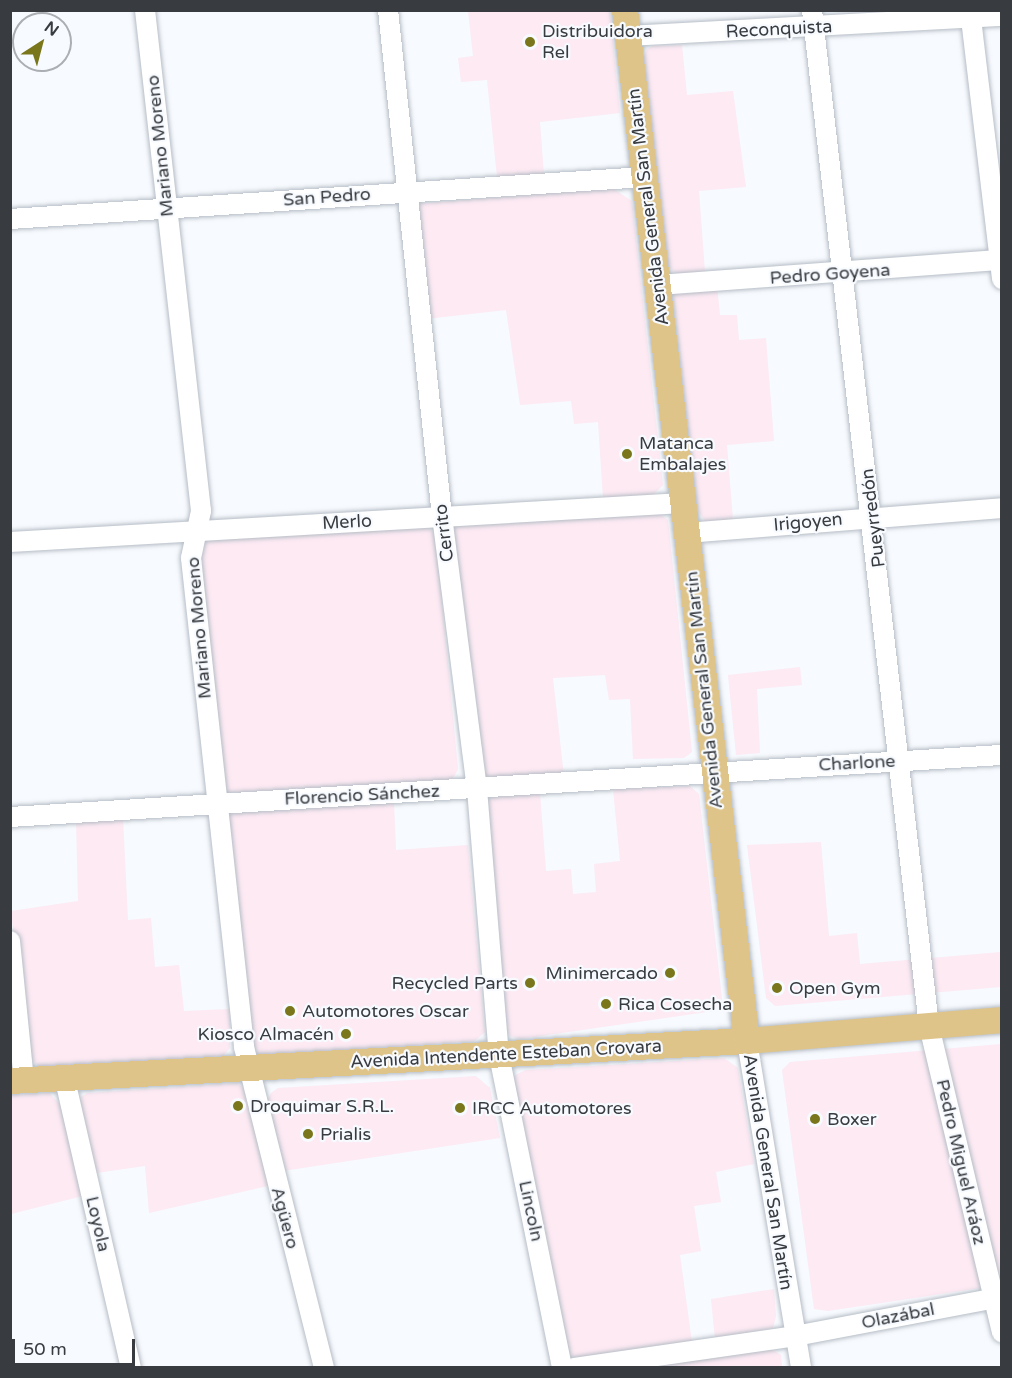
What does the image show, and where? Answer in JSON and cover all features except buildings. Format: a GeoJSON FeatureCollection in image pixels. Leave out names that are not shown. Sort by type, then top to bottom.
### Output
{"type":"FeatureCollection","features":[{"type":"Feature","properties":{"kind":"main road","name":"Avenida General San Martín"},"geometry":{"type":"LineString","coordinates":[[625,10],[713,772],[747,1041]]}},
{"type":"Feature","properties":{"kind":"main road","name":"Avenida Intendente Esteban Crovara"},"geometry":{"type":"LineString","coordinates":[[17,1081],[747,1041],[1002,1020]]}},
{"type":"Feature","properties":{"kind":"street","name":"Mariano Moreno"},"geometry":{"type":"LineString","coordinates":[[145,10],[201,511],[190,558],[214,803],[247,1068]]}},
{"type":"Feature","properties":{"kind":"street","name":"Cerrito"},"geometry":{"type":"LineString","coordinates":[[388,10],[442,516],[477,789],[499,1055]]}},
{"type":"Feature","properties":{"kind":"street"},"geometry":{"type":"LineString","coordinates":[[970,15],[1001,266]]}},
{"type":"Feature","properties":{"kind":"street","name":"Reconquista"},"geometry":{"type":"LineString","coordinates":[[628,36],[813,19],[1002,16]]}},
{"type":"Feature","properties":{"kind":"street","name":"Pueyrredón"},"geometry":{"type":"LineString","coordinates":[[813,19],[902,761],[930,1026]]}},
{"type":"Feature","properties":{"kind":"street","name":"San Pedro"},"geometry":{"type":"LineString","coordinates":[[10,219],[644,177]]}},
{"type":"Feature","properties":{"kind":"street","name":"Pedro Goyena"},"geometry":{"type":"LineString","coordinates":[[658,285],[1001,266]]}},
{"type":"Feature","properties":{"kind":"street","name":"Merlo"},"geometry":{"type":"LineString","coordinates":[[10,542],[683,504]]}},
{"type":"Feature","properties":{"kind":"street","name":"Irigoyen"},"geometry":{"type":"LineString","coordinates":[[686,532],[1002,508]]}},
{"type":"Feature","properties":{"kind":"street","name":"Charlone"},"geometry":{"type":"LineString","coordinates":[[713,772],[1002,755]]}},
{"type":"Feature","properties":{"kind":"street","name":"Florencio Sánchez"},"geometry":{"type":"LineString","coordinates":[[10,817],[477,789],[713,772]]}},
{"type":"Feature","properties":{"kind":"street"},"geometry":{"type":"LineString","coordinates":[[10,941],[17,1081]]}},
{"type":"Feature","properties":{"kind":"street","name":"Pedro Miguel Aráoz"},"geometry":{"type":"LineString","coordinates":[[930,1026],[997,1298],[1002,1332]]}},
{"type":"Feature","properties":{"kind":"street","name":"Avenida General San Martín"},"geometry":{"type":"LineString","coordinates":[[747,1041],[801,1368]]}},
{"type":"Feature","properties":{"kind":"street","name":"Lincoln"},"geometry":{"type":"LineString","coordinates":[[499,1055],[562,1368]]}},
{"type":"Feature","properties":{"kind":"street","name":"Agüero"},"geometry":{"type":"LineString","coordinates":[[247,1068],[324,1368]]}},
{"type":"Feature","properties":{"kind":"street","name":"Loyola"},"geometry":{"type":"LineString","coordinates":[[65,1080],[131,1368]]}},
{"type":"Feature","properties":{"kind":"street","name":"Olazábal"},"geometry":{"type":"LineString","coordinates":[[574,1368],[795,1335],[997,1298]]}},
{"type":"Feature","properties":{"kind":"shaded area"},"geometry":{"type":"Polygon","coordinates":[[[468,11],[610,11],[620,113],[540,122],[544,175],[497,177],[487,80],[461,82],[458,58],[473,56],[468,11]]]}},
{"type":"Feature","properties":{"kind":"shaded area"},"geometry":{"type":"Polygon","coordinates":[[[682,45],[687,95],[733,91],[746,187],[699,191],[705,272],[677,275],[668,266],[643,58],[647,49],[653,46],[682,45]]]}},
{"type":"Feature","properties":{"kind":"shaded area"},"geometry":{"type":"Polygon","coordinates":[[[612,188],[632,201],[663,485],[652,496],[603,498],[598,422],[574,424],[571,401],[520,405],[506,310],[426,319],[415,204],[612,188]]]}},
{"type":"Feature","properties":{"kind":"shaded area"},"geometry":{"type":"Polygon","coordinates":[[[717,286],[720,315],[737,315],[739,340],[766,338],[774,441],[727,445],[733,520],[706,523],[697,509],[673,296],[676,291],[717,286]]]}},
{"type":"Feature","properties":{"kind":"shaded area"},"geometry":{"type":"Polygon","coordinates":[[[655,510],[668,520],[692,752],[684,758],[633,759],[630,699],[609,700],[605,675],[553,678],[564,776],[487,777],[480,772],[453,526],[655,510]]]}},
{"type":"Feature","properties":{"kind":"shaded area"},"geometry":{"type":"Polygon","coordinates":[[[429,527],[436,538],[458,769],[455,775],[451,780],[225,793],[198,542],[201,538],[429,527]]]}},
{"type":"Feature","properties":{"kind":"shaded area"},"geometry":{"type":"Polygon","coordinates":[[[800,667],[802,685],[757,689],[760,753],[736,755],[728,675],[800,667]]]}},
{"type":"Feature","properties":{"kind":"shaded area"},"geometry":{"type":"Polygon","coordinates":[[[690,786],[699,794],[722,999],[714,1011],[520,1039],[510,1036],[505,1029],[487,798],[540,793],[546,871],[571,869],[573,894],[596,892],[594,864],[620,861],[613,789],[690,786]]]}},
{"type":"Feature","properties":{"kind":"shaded area"},"geometry":{"type":"Polygon","coordinates":[[[394,803],[396,850],[468,845],[485,1032],[475,1041],[261,1056],[254,1053],[225,814],[394,803]]]}},
{"type":"Feature","properties":{"kind":"shaded area"},"geometry":{"type":"Polygon","coordinates":[[[123,818],[128,920],[151,918],[155,967],[179,965],[184,1011],[230,1009],[230,1048],[223,1056],[41,1069],[27,1054],[11,911],[78,901],[76,820],[123,818]]]}},
{"type":"Feature","properties":{"kind":"shaded area"},"geometry":{"type":"Polygon","coordinates":[[[821,842],[829,936],[857,933],[860,964],[1001,952],[1001,987],[775,1006],[766,998],[747,845],[821,842]]]}},
{"type":"Feature","properties":{"kind":"shaded area"},"geometry":{"type":"Polygon","coordinates":[[[1001,1044],[1001,1285],[828,1311],[814,1309],[782,1070],[790,1062],[1001,1044]]]}},
{"type":"Feature","properties":{"kind":"shaded area"},"geometry":{"type":"Polygon","coordinates":[[[724,1058],[738,1068],[754,1164],[716,1172],[721,1202],[694,1206],[701,1251],[680,1255],[692,1342],[574,1358],[566,1353],[512,1084],[515,1075],[526,1070],[724,1058]]]}},
{"type":"Feature","properties":{"kind":"shaded area"},"geometry":{"type":"Polygon","coordinates":[[[476,1076],[490,1088],[500,1138],[283,1171],[265,1104],[271,1093],[278,1088],[476,1076]]]}},
{"type":"Feature","properties":{"kind":"shaded area"},"geometry":{"type":"Polygon","coordinates":[[[237,1083],[248,1091],[272,1185],[149,1213],[145,1166],[89,1174],[79,1098],[87,1093],[237,1083]]]}},
{"type":"Feature","properties":{"kind":"shaded area"},"geometry":{"type":"Polygon","coordinates":[[[49,1093],[61,1105],[83,1196],[11,1214],[11,1095],[49,1093]]]}},
{"type":"Feature","properties":{"kind":"shaded area"},"geometry":{"type":"Polygon","coordinates":[[[774,1289],[776,1316],[773,1328],[715,1339],[711,1299],[774,1289]]]}},
{"type":"Feature","properties":{"kind":"shaded area"},"geometry":{"type":"Polygon","coordinates":[[[770,1348],[781,1355],[782,1367],[635,1368],[770,1348]]]}},
{"type":"Feature","properties":{"kind":"place","name":"Distribuidora Rel"},"geometry":{"type":"Point","coordinates":[530,42]}},
{"type":"Feature","properties":{"kind":"place","name":"Matanca Embalajes"},"geometry":{"type":"Point","coordinates":[627,454]}},
{"type":"Feature","properties":{"kind":"place","name":"Minimercado"},"geometry":{"type":"Point","coordinates":[670,973]}},
{"type":"Feature","properties":{"kind":"place","name":"Recycled Parts"},"geometry":{"type":"Point","coordinates":[530,983]}},
{"type":"Feature","properties":{"kind":"place","name":"Open Gym"},"geometry":{"type":"Point","coordinates":[777,988]}},
{"type":"Feature","properties":{"kind":"place","name":"Rica Cosecha"},"geometry":{"type":"Point","coordinates":[606,1004]}},
{"type":"Feature","properties":{"kind":"place","name":"Automotores Oscar"},"geometry":{"type":"Point","coordinates":[290,1011]}},
{"type":"Feature","properties":{"kind":"place","name":"Kiosco Almacén"},"geometry":{"type":"Point","coordinates":[346,1034]}},
{"type":"Feature","properties":{"kind":"place","name":"Droquimar S.R.L."},"geometry":{"type":"Point","coordinates":[238,1106]}},
{"type":"Feature","properties":{"kind":"place","name":"IRCC Automotores"},"geometry":{"type":"Point","coordinates":[460,1108]}},
{"type":"Feature","properties":{"kind":"place","name":"Boxer"},"geometry":{"type":"Point","coordinates":[815,1119]}},
{"type":"Feature","properties":{"kind":"place","name":"Prialis"},"geometry":{"type":"Point","coordinates":[308,1134]}}]}
